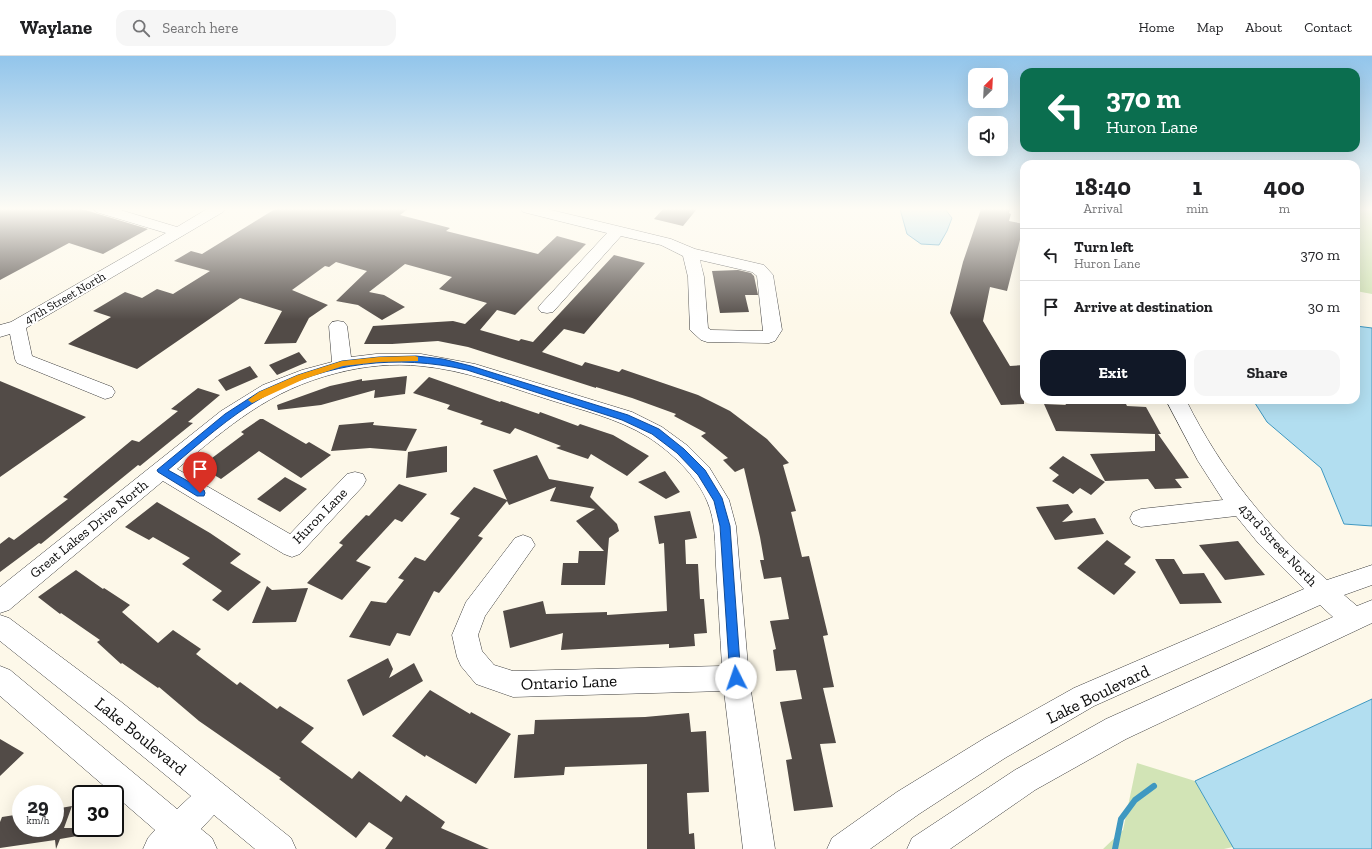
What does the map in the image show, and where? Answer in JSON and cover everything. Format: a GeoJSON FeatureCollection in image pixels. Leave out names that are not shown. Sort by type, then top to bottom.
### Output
{"type":"FeatureCollection","features":[{"type":"Feature","properties":{"kind":"street","name":"47th Street North"},"geometry":{"type":"LineString","coordinates":[[8,329],[153,246]]}},
{"type":"Feature","properties":{"kind":"street"},"geometry":{"type":"LineString","coordinates":[[547,308],[603,246]]}},
{"type":"Feature","properties":{"kind":"street"},"geometry":{"type":"LineString","coordinates":[[675,246],[690,253],[758,268],[765,275],[773,330],[769,337],[707,336],[699,330],[696,277],[690,253]]}},
{"type":"Feature","properties":{"kind":"street"},"geometry":{"type":"LineString","coordinates":[[338,326],[342,364]]}},
{"type":"Feature","properties":{"kind":"street"},"geometry":{"type":"LineString","coordinates":[[8,329],[24,359],[105,392]]}},
{"type":"Feature","properties":{"kind":"street","name":"Great Lakes Drive North"},"geometry":{"type":"LineString","coordinates":[[0,602],[228,416],[262,394],[301,377],[342,364],[379,359],[416,359],[443,362],[468,368],[625,417],[655,432],[681,451],[701,473],[718,500],[725,526],[736,678],[759,849]]}},
{"type":"Feature","properties":{"kind":"street","name":"43rd Street North"},"geometry":{"type":"LineString","coordinates":[[1178,404],[1211,464],[1241,507],[1277,547],[1323,592],[1363,615]]}},
{"type":"Feature","properties":{"kind":"street","name":"Huron Lane"},"geometry":{"type":"LineString","coordinates":[[161,470],[292,547],[354,480]]}},
{"type":"Feature","properties":{"kind":"street"},"geometry":{"type":"LineString","coordinates":[[1141,518],[1241,507]]}},
{"type":"Feature","properties":{"kind":"street","name":"Ontario Lane"},"geometry":{"type":"LineString","coordinates":[[523,545],[475,610],[465,635],[470,657],[485,675],[513,684],[736,678]]}},
{"type":"Feature","properties":{"kind":"street","name":"Lake Boulevard"},"geometry":{"type":"LineString","coordinates":[[843,849],[908,803],[995,748],[1084,697],[1210,643],[1323,592],[1372,575]]}},
{"type":"Feature","properties":{"kind":"street"},"geometry":{"type":"LineString","coordinates":[[923,849],[1025,780],[1116,729],[1363,615]]}},
{"type":"Feature","properties":{"kind":"street","name":"Lake Boulevard"},"geometry":{"type":"LineString","coordinates":[[0,626],[110,711],[280,849]]}},
{"type":"Feature","properties":{"kind":"street"},"geometry":{"type":"LineString","coordinates":[[0,679],[169,839],[201,849]]}},
{"type":"Feature","properties":{"kind":"street"},"geometry":{"type":"LineString","coordinates":[[169,839],[213,795]]}},
{"type":"Feature","properties":{"kind":"green space"},"geometry":{"type":"Polygon","coordinates":[[[1360,246],[1372,246],[1372,294],[1360,292],[1360,246]]]}},
{"type":"Feature","properties":{"kind":"green space"},"geometry":{"type":"Polygon","coordinates":[[[1137,763],[1195,781],[1233,847],[1224,849],[1103,849],[1123,830],[1137,763]]]}},
{"type":"Feature","properties":{"kind":"water"},"geometry":{"type":"Polygon","coordinates":[[[1360,326],[1372,328],[1372,526],[1344,524],[1321,468],[1267,422],[1256,404],[1360,404],[1360,326]]]}},
{"type":"Feature","properties":{"kind":"water"},"geometry":{"type":"Polygon","coordinates":[[[1372,699],[1372,849],[1234,849],[1195,781],[1372,699]]]}},
{"type":"Feature","properties":{"kind":"building"},"geometry":{"type":"Polygon","coordinates":[[[0,246],[63,246],[0,280],[0,246]]]}},
{"type":"Feature","properties":{"kind":"building"},"geometry":{"type":"Polygon","coordinates":[[[78,246],[117,246],[103,254],[78,246]]]}},
{"type":"Feature","properties":{"kind":"building"},"geometry":{"type":"Polygon","coordinates":[[[215,246],[506,246],[538,254],[546,246],[584,246],[515,315],[497,310],[480,330],[519,341],[521,339],[533,342],[614,255],[645,263],[584,334],[564,329],[542,352],[582,366],[585,362],[619,372],[622,369],[698,395],[730,411],[767,439],[789,463],[783,465],[796,511],[791,512],[802,557],[809,556],[828,635],[823,636],[834,687],[823,688],[836,743],[820,744],[833,807],[794,811],[786,760],[792,759],[780,702],[802,699],[796,670],[776,671],[773,650],[776,649],[770,621],[789,619],[781,577],[764,579],[760,560],[764,560],[760,537],[744,468],[735,472],[723,460],[728,458],[701,436],[706,433],[674,416],[676,414],[632,398],[468,347],[438,341],[364,344],[373,326],[453,321],[465,324],[487,303],[439,289],[452,277],[405,264],[369,292],[384,295],[405,307],[382,320],[358,305],[336,301],[367,271],[336,262],[329,267],[325,266],[292,290],[328,305],[309,318],[296,343],[264,344],[282,311],[240,298],[137,369],[68,344],[111,317],[93,311],[125,292],[142,298],[157,289],[173,294],[210,271],[174,261],[191,251],[202,254],[215,246]]]}},
{"type":"Feature","properties":{"kind":"building"},"geometry":{"type":"Polygon","coordinates":[[[968,246],[1018,246],[1007,291],[990,287],[983,321],[1010,366],[1020,365],[1020,404],[1024,404],[1001,405],[950,313],[968,246]]]}},
{"type":"Feature","properties":{"kind":"building"},"geometry":{"type":"Polygon","coordinates":[[[738,270],[751,273],[754,276],[758,295],[745,295],[749,312],[720,313],[712,271],[738,270]]]}},
{"type":"Feature","properties":{"kind":"building"},"geometry":{"type":"Polygon","coordinates":[[[299,352],[307,362],[277,375],[269,365],[299,352]]]}},
{"type":"Feature","properties":{"kind":"building"},"geometry":{"type":"Polygon","coordinates":[[[250,366],[258,377],[226,391],[218,380],[250,366]]]}},
{"type":"Feature","properties":{"kind":"building"},"geometry":{"type":"Polygon","coordinates":[[[407,376],[405,394],[374,398],[375,390],[321,405],[278,410],[277,405],[330,386],[362,379],[362,381],[407,376]]]}},
{"type":"Feature","properties":{"kind":"building"},"geometry":{"type":"Polygon","coordinates":[[[429,377],[500,402],[501,401],[539,414],[540,412],[578,426],[580,424],[613,435],[649,456],[627,476],[591,454],[588,459],[556,448],[561,446],[515,428],[510,434],[480,424],[483,421],[447,409],[450,405],[413,393],[429,377]]]}},
{"type":"Feature","properties":{"kind":"building"},"geometry":{"type":"Polygon","coordinates":[[[0,381],[86,417],[0,477],[0,381]]]}},
{"type":"Feature","properties":{"kind":"building"},"geometry":{"type":"Polygon","coordinates":[[[198,388],[220,395],[188,422],[193,423],[140,466],[138,465],[41,544],[39,543],[0,572],[0,544],[9,537],[14,540],[68,499],[63,497],[132,440],[139,442],[178,411],[171,409],[198,388]]]}},
{"type":"Feature","properties":{"kind":"building"},"geometry":{"type":"Polygon","coordinates":[[[1044,404],[1126,404],[1127,406],[1146,407],[1161,434],[1158,434],[1189,478],[1175,479],[1182,488],[1155,489],[1148,479],[1105,481],[1090,454],[1155,451],[1155,434],[1056,431],[1044,404]]]}},
{"type":"Feature","properties":{"kind":"building"},"geometry":{"type":"Polygon","coordinates":[[[260,419],[263,419],[306,444],[309,442],[331,455],[301,478],[259,451],[221,479],[200,467],[244,434],[241,432],[260,419]]]}},
{"type":"Feature","properties":{"kind":"building"},"geometry":{"type":"Polygon","coordinates":[[[374,422],[373,425],[417,429],[406,451],[370,448],[331,451],[339,425],[374,422]]]}},
{"type":"Feature","properties":{"kind":"building"},"geometry":{"type":"Polygon","coordinates":[[[447,446],[447,472],[406,478],[408,452],[447,446]]]}},
{"type":"Feature","properties":{"kind":"building"},"geometry":{"type":"Polygon","coordinates":[[[537,455],[549,479],[594,487],[590,497],[617,524],[619,531],[609,538],[605,585],[561,585],[563,563],[578,563],[579,551],[604,551],[576,521],[595,509],[550,501],[556,487],[509,505],[507,501],[478,536],[483,538],[439,593],[434,591],[410,636],[397,633],[390,646],[349,637],[371,601],[386,603],[404,580],[398,578],[415,557],[425,561],[460,518],[450,514],[474,487],[507,500],[493,470],[537,455]]]}},
{"type":"Feature","properties":{"kind":"building"},"geometry":{"type":"Polygon","coordinates":[[[1063,456],[1105,482],[1091,495],[1080,488],[1073,494],[1052,481],[1059,475],[1049,468],[1063,456]]]}},
{"type":"Feature","properties":{"kind":"building"},"geometry":{"type":"Polygon","coordinates":[[[665,471],[680,492],[666,499],[638,482],[665,471]]]}},
{"type":"Feature","properties":{"kind":"building"},"geometry":{"type":"Polygon","coordinates":[[[285,477],[307,489],[280,512],[257,499],[285,477]]]}},
{"type":"Feature","properties":{"kind":"building"},"geometry":{"type":"Polygon","coordinates":[[[399,484],[427,494],[402,522],[395,519],[356,561],[371,567],[342,600],[307,583],[343,545],[339,543],[366,515],[369,516],[399,484]]]}},
{"type":"Feature","properties":{"kind":"building"},"geometry":{"type":"Polygon","coordinates":[[[157,502],[210,533],[241,554],[230,563],[261,582],[228,611],[212,600],[222,591],[182,564],[190,558],[153,537],[149,540],[125,527],[157,502]]]}},
{"type":"Feature","properties":{"kind":"building"},"geometry":{"type":"Polygon","coordinates":[[[1068,504],[1073,512],[1062,522],[1095,518],[1104,534],[1055,540],[1036,507],[1068,504]]]}},
{"type":"Feature","properties":{"kind":"building"},"geometry":{"type":"Polygon","coordinates":[[[690,511],[697,538],[685,540],[686,564],[698,564],[700,599],[704,599],[707,633],[694,634],[695,646],[669,648],[669,644],[561,650],[563,633],[510,648],[503,611],[543,601],[546,614],[607,612],[607,615],[667,611],[664,543],[659,544],[654,516],[690,511]]]}},
{"type":"Feature","properties":{"kind":"building"},"geometry":{"type":"Polygon","coordinates":[[[1107,540],[1131,557],[1124,564],[1136,572],[1114,595],[1077,568],[1107,540]]]}},
{"type":"Feature","properties":{"kind":"building"},"geometry":{"type":"Polygon","coordinates":[[[1238,541],[1265,575],[1225,580],[1199,545],[1238,541]]]}},
{"type":"Feature","properties":{"kind":"building"},"geometry":{"type":"Polygon","coordinates":[[[1155,559],[1174,559],[1183,574],[1204,573],[1222,603],[1180,604],[1155,559]]]}},
{"type":"Feature","properties":{"kind":"building"},"geometry":{"type":"Polygon","coordinates":[[[76,570],[103,589],[104,588],[130,605],[122,612],[158,643],[173,630],[201,649],[196,654],[237,685],[240,682],[277,709],[280,706],[314,728],[301,742],[352,779],[359,771],[401,802],[406,795],[445,822],[441,828],[489,849],[385,849],[393,838],[369,822],[356,838],[279,779],[281,778],[199,721],[159,687],[158,688],[122,663],[121,664],[97,642],[100,640],[61,613],[60,614],[38,597],[76,570]]]}},
{"type":"Feature","properties":{"kind":"building"},"geometry":{"type":"Polygon","coordinates":[[[267,586],[272,590],[308,588],[296,622],[252,623],[267,586]]]}},
{"type":"Feature","properties":{"kind":"building"},"geometry":{"type":"Polygon","coordinates":[[[388,658],[393,669],[389,678],[414,663],[423,681],[363,716],[347,680],[388,658]]]}},
{"type":"Feature","properties":{"kind":"building"},"geometry":{"type":"Polygon","coordinates":[[[430,690],[470,714],[471,712],[511,734],[476,784],[426,755],[425,757],[392,736],[430,690]]]}},
{"type":"Feature","properties":{"kind":"building"},"geometry":{"type":"Polygon","coordinates":[[[689,713],[691,732],[706,731],[709,792],[687,793],[689,834],[694,833],[695,849],[647,849],[647,764],[565,767],[564,775],[514,778],[518,735],[534,734],[535,720],[645,717],[689,713]]]}},
{"type":"Feature","properties":{"kind":"building"},"geometry":{"type":"Polygon","coordinates":[[[0,739],[24,753],[0,776],[0,739]]]}},
{"type":"Feature","properties":{"kind":"building"},"geometry":{"type":"Polygon","coordinates":[[[72,806],[64,828],[64,807],[72,806]]]}},
{"type":"Feature","properties":{"kind":"building"},"geometry":{"type":"Polygon","coordinates":[[[12,815],[12,837],[64,837],[64,828],[72,828],[72,837],[60,839],[56,849],[55,840],[0,848],[0,822],[2,817],[12,815]]]}},
{"type":"Feature","properties":{"kind":"waterway"},"geometry":{"type":"LineString","coordinates":[[1115,849],[1121,819],[1135,800],[1154,786]]}},
{"type":"Feature","properties":{"kind":"slow traffic"},"geometry":{"type":"LineString","coordinates":[[252,400],[301,377],[342,364],[379,359],[415,359]]}},
{"type":"Feature","properties":{"kind":"route"},"geometry":{"type":"LineString","coordinates":[[200,493],[161,470],[228,416],[262,394],[301,377],[342,364],[379,359],[416,359],[443,362],[468,368],[625,417],[655,432],[681,451],[701,473],[718,500],[725,526],[736,678]]}}]}
